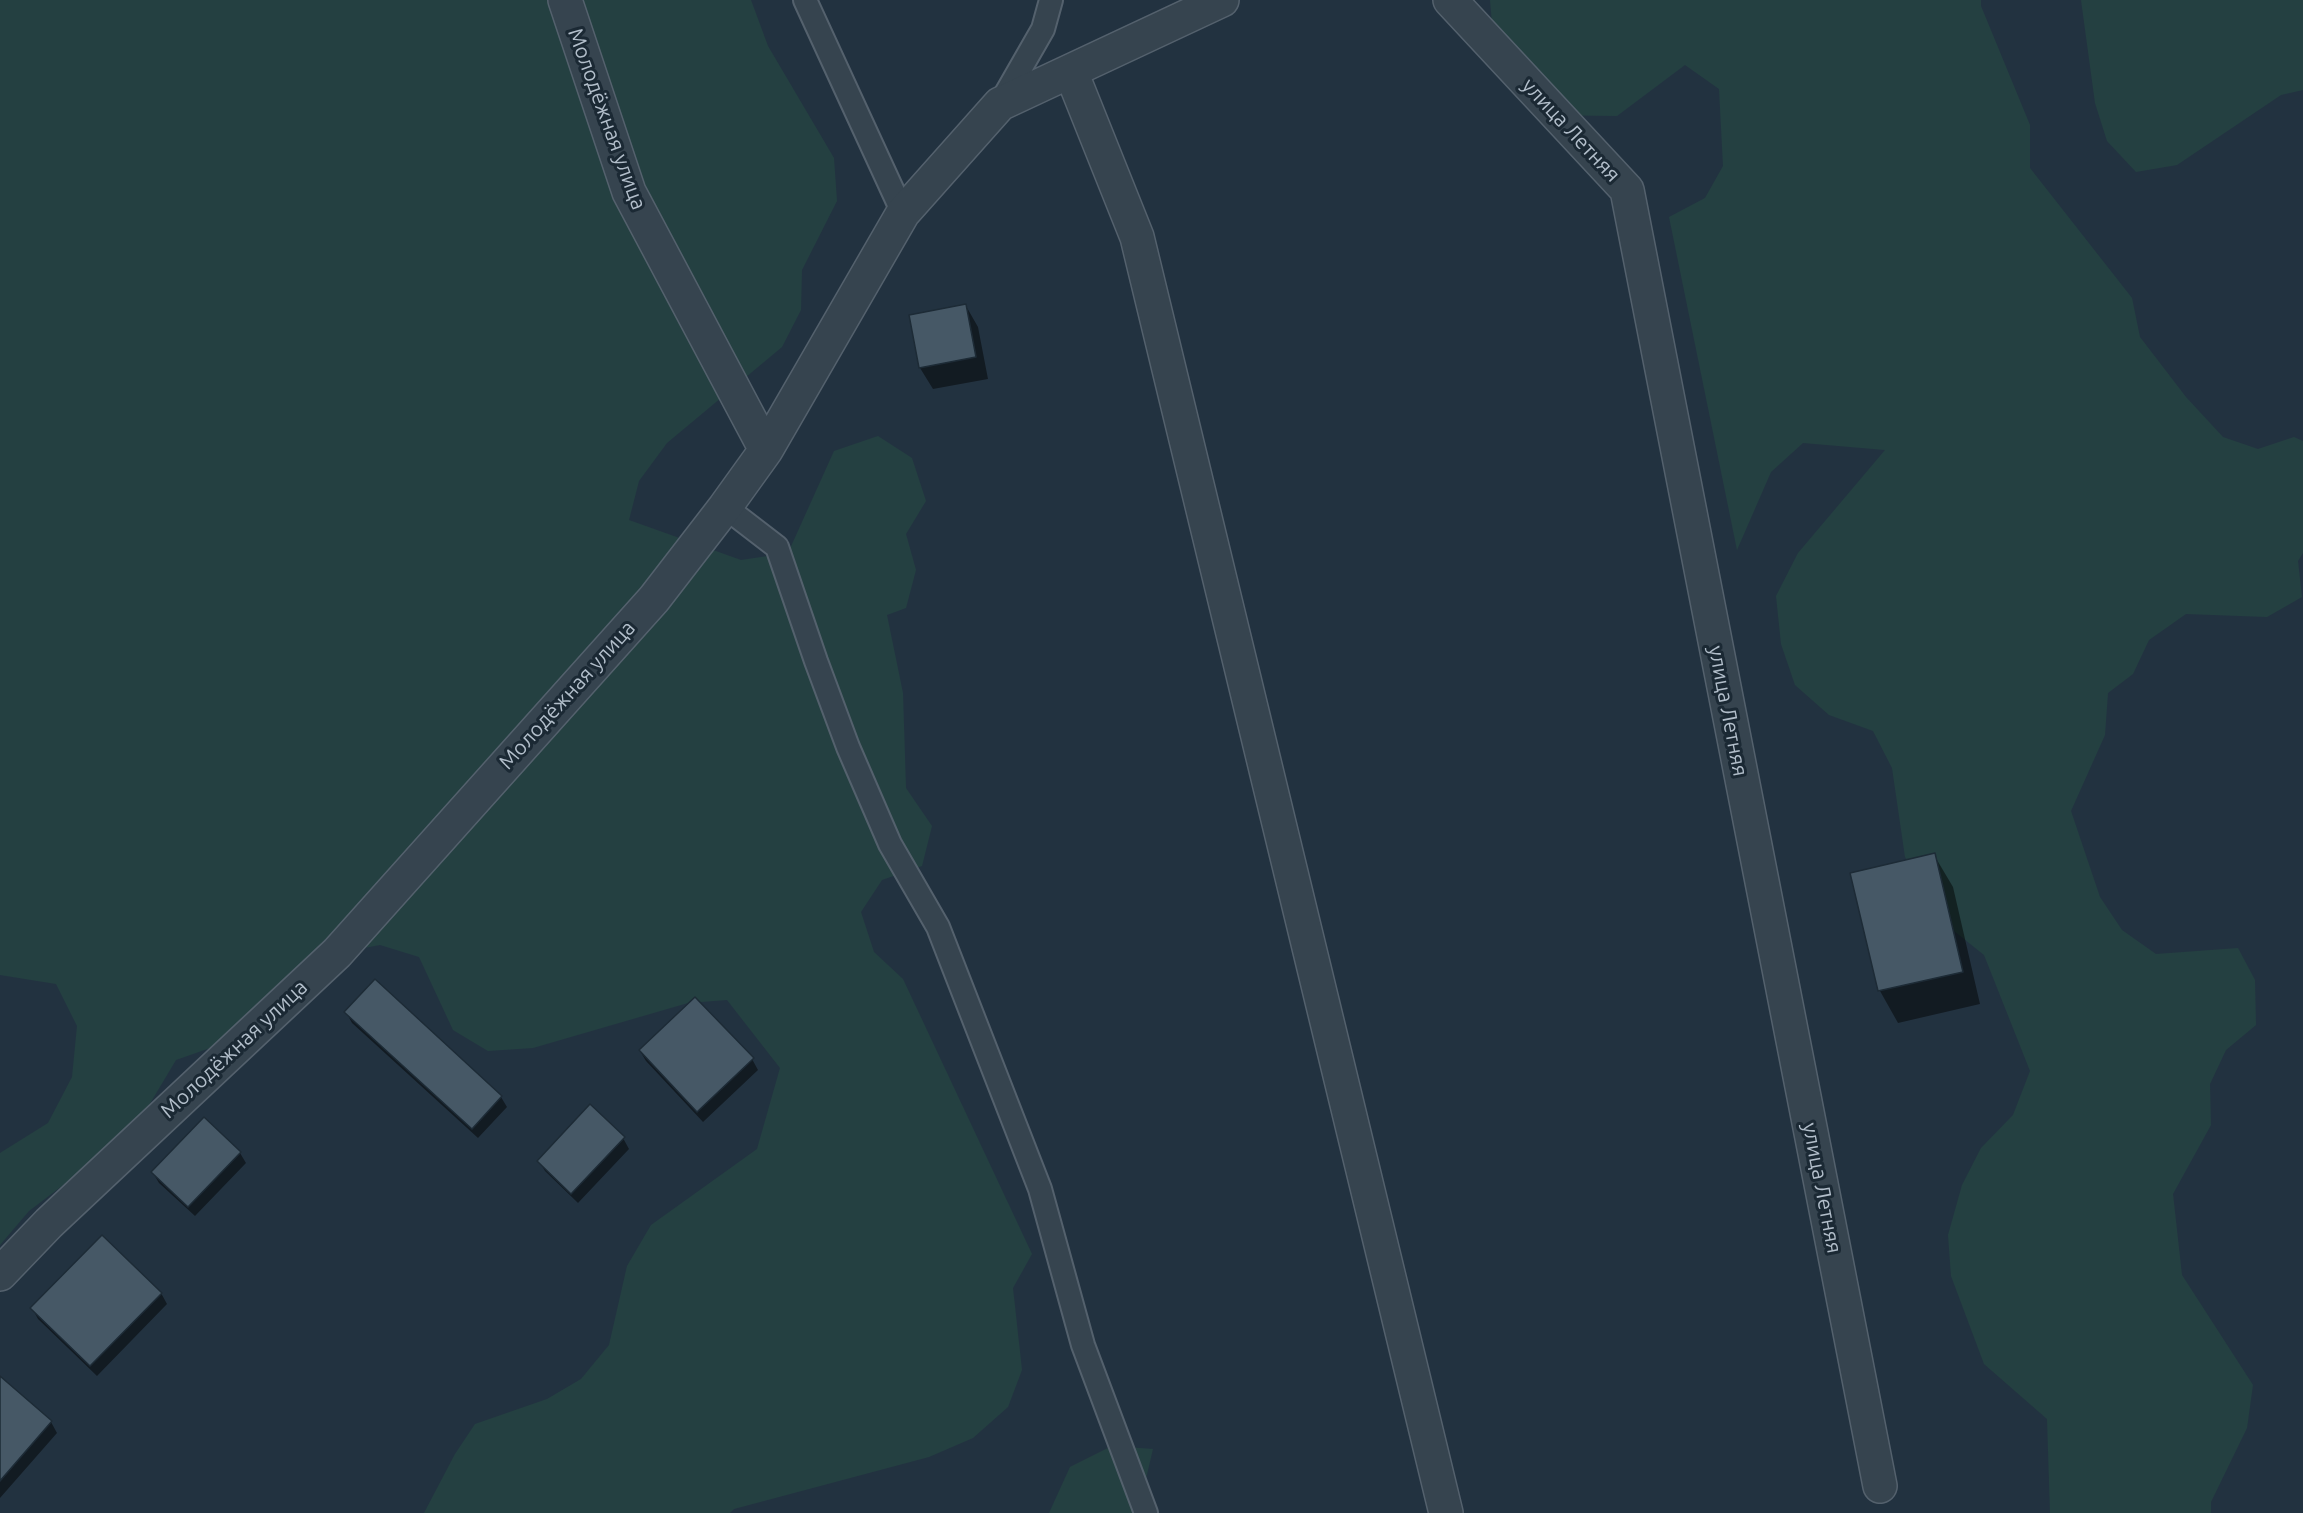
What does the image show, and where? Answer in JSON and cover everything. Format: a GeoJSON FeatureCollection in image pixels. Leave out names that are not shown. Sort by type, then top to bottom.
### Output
{"type":"FeatureCollection","features":[{"type":"Feature","properties":{"kind":"street","name":"Молодёжная улица"},"geometry":{"type":"LineString","coordinates":[[0,1274],[49,1223],[337,953],[654,599],[766,450],[629,192],[565,0]]}},
{"type":"Feature","properties":{"kind":"street"},"geometry":{"type":"LineString","coordinates":[[766,450],[903,213],[1000,104],[1222,0]]}},
{"type":"Feature","properties":{"kind":"street","name":"улица Летняя"},"geometry":{"type":"LineString","coordinates":[[1450,0],[1627,190],[1880,1486]]}},
{"type":"Feature","properties":{"kind":"street"},"geometry":{"type":"LineString","coordinates":[[1071,72],[1137,237],[1446,1513]]}},
{"type":"Feature","properties":{"kind":"lane"},"geometry":{"type":"LineString","coordinates":[[805,0],[903,213]]}},
{"type":"Feature","properties":{"kind":"lane"},"geometry":{"type":"LineString","coordinates":[[1000,104],[1043,29],[1051,0]]}},
{"type":"Feature","properties":{"kind":"lane"},"geometry":{"type":"LineString","coordinates":[[725,507],[777,547],[848,747],[890,844],[938,927],[1040,1189],[1083,1345],[1146,1513]]}},
{"type":"Feature","properties":{"kind":"green space"},"geometry":{"type":"Polygon","coordinates":[[[0,0],[751,0],[768,46],[834,158],[837,201],[802,270],[801,310],[782,347],[667,443],[639,481],[629,520],[741,560],[788,553],[834,451],[878,436],[912,458],[926,501],[906,534],[916,570],[906,608],[887,615],[903,693],[906,788],[932,826],[922,866],[882,880],[861,912],[874,952],[903,979],[1032,1254],[1013,1288],[1022,1370],[1008,1407],[973,1438],[929,1457],[734,1509],[730,1513],[424,1513],[455,1454],[475,1424],[547,1399],[581,1379],[609,1345],[627,1266],[651,1225],[757,1149],[780,1068],[727,1000],[688,1003],[533,1048],[488,1051],[453,1030],[419,957],[380,945],[337,953],[264,1029],[176,1060],[133,1132],[29,1211],[0,1245],[0,1153],[48,1123],[72,1077],[77,1026],[56,984],[0,975],[0,0]]]}},
{"type":"Feature","properties":{"kind":"green space"},"geometry":{"type":"Polygon","coordinates":[[[1490,0],[1981,0],[1981,6],[2030,125],[2030,168],[2132,298],[2140,337],[2186,397],[2223,437],[2258,449],[2294,437],[2303,441],[2303,553],[2298,561],[2302,597],[2267,617],[2186,614],[2149,640],[2133,674],[2108,693],[2105,735],[2071,811],[2100,897],[2122,930],[2156,954],[2238,948],[2255,980],[2256,1025],[2226,1050],[2210,1084],[2211,1125],[2173,1194],[2182,1275],[2253,1385],[2247,1428],[2211,1502],[2211,1513],[2050,1513],[2047,1419],[1984,1364],[1951,1276],[1948,1235],[1962,1185],[1981,1148],[2013,1115],[2030,1071],[1984,955],[1954,931],[1905,857],[1892,768],[1873,731],[1829,715],[1795,685],[1781,644],[1776,596],[1798,553],[1885,450],[1803,443],[1771,472],[1737,550],[1669,217],[1705,198],[1723,166],[1719,89],[1685,65],[1617,116],[1536,115],[1494,47],[1490,0]]]}},
{"type":"Feature","properties":{"kind":"green space"},"geometry":{"type":"Polygon","coordinates":[[[2081,0],[2303,0],[2303,90],[2281,95],[2177,165],[2136,172],[2107,141],[2095,103],[2081,0]]]}},
{"type":"Feature","properties":{"kind":"green space"},"geometry":{"type":"Polygon","coordinates":[[[1112,1446],[1153,1449],[1138,1513],[1049,1513],[1070,1467],[1112,1446]]]}},
{"type":"Feature","properties":{"kind":"building"},"geometry":{"type":"Polygon","coordinates":[[[966,304],[976,357],[919,368],[909,315],[966,304]]]}},
{"type":"Feature","properties":{"kind":"building"},"geometry":{"type":"Polygon","coordinates":[[[1935,853],[1963,972],[1878,991],[1850,873],[1935,853]]]}},
{"type":"Feature","properties":{"kind":"building"},"geometry":{"type":"Polygon","coordinates":[[[375,979],[502,1096],[472,1129],[344,1012],[375,979]]]}},
{"type":"Feature","properties":{"kind":"building"},"geometry":{"type":"Polygon","coordinates":[[[695,997],[754,1058],[697,1112],[639,1050],[695,997]]]}},
{"type":"Feature","properties":{"kind":"building"},"geometry":{"type":"Polygon","coordinates":[[[590,1104],[625,1137],[571,1194],[537,1161],[590,1104]]]}},
{"type":"Feature","properties":{"kind":"building"},"geometry":{"type":"Polygon","coordinates":[[[204,1117],[241,1152],[188,1207],[151,1172],[204,1117]]]}},
{"type":"Feature","properties":{"kind":"building"},"geometry":{"type":"Polygon","coordinates":[[[102,1235],[162,1293],[90,1366],[30,1308],[102,1235]]]}},
{"type":"Feature","properties":{"kind":"building"},"geometry":{"type":"Polygon","coordinates":[[[0,1376],[52,1421],[0,1481],[0,1376]]]}}]}
